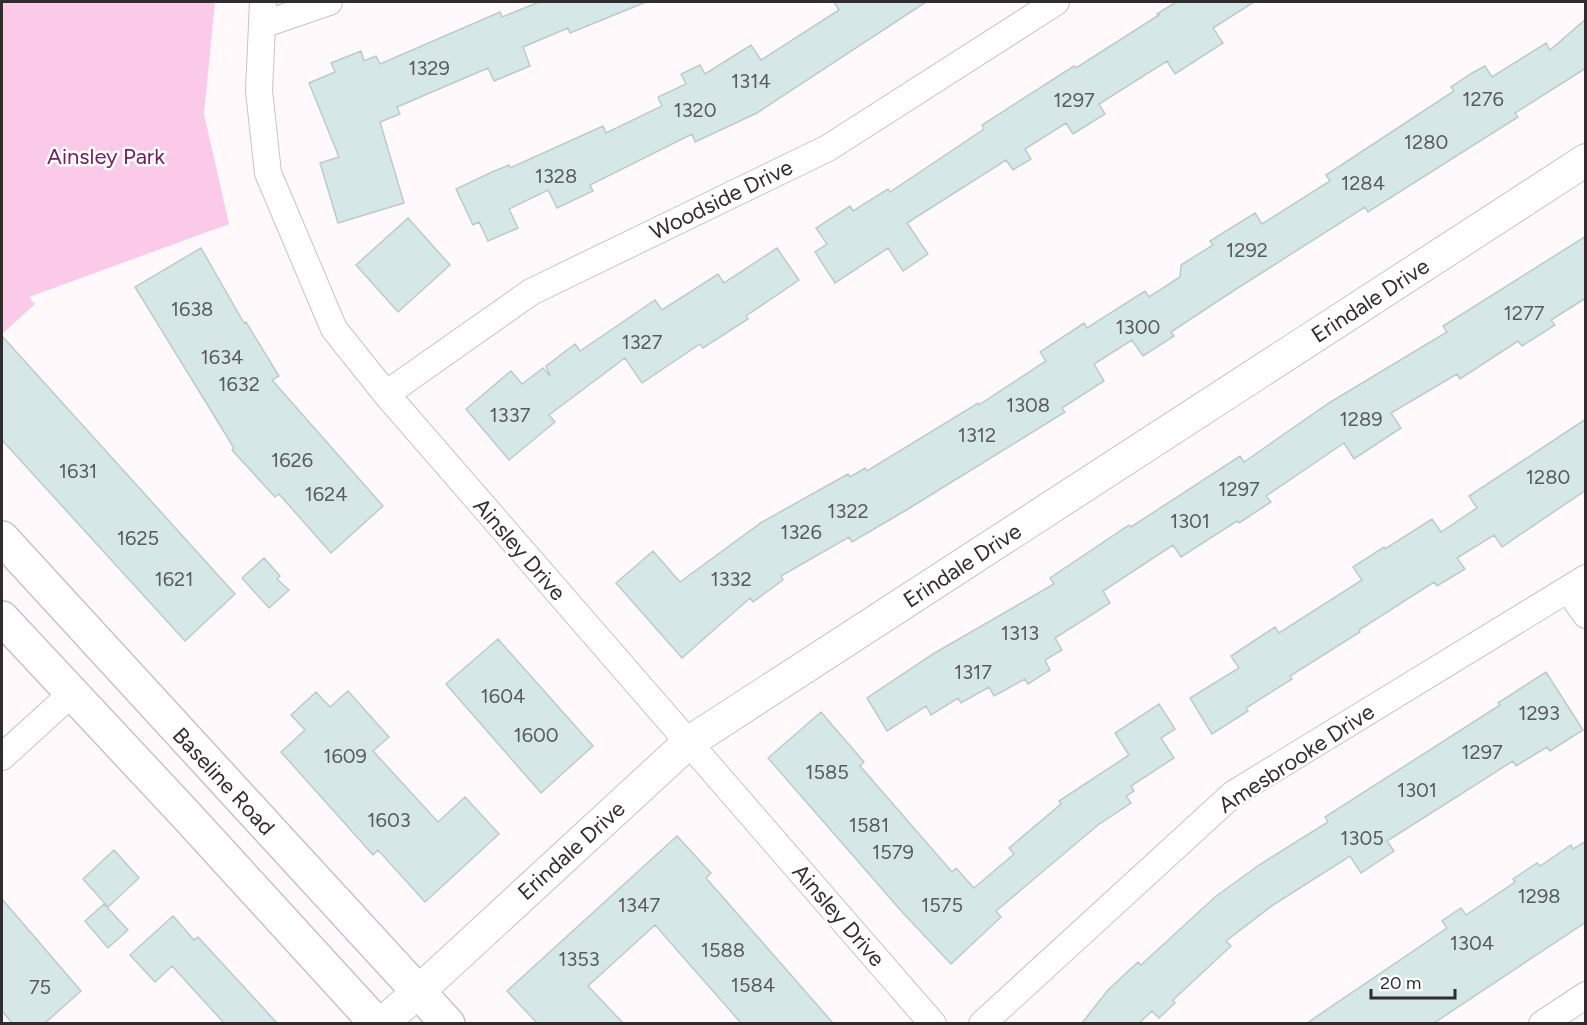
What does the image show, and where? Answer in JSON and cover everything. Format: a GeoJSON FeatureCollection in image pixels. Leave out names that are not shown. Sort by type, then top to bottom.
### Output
{"type":"FeatureCollection","features":[{"type":"Feature","properties":{"kind":"main road","name":"Baseline Road"},"geometry":{"type":"LineString","coordinates":[[2,538],[448,1023]]}},
{"type":"Feature","properties":{"kind":"main road"},"geometry":{"type":"LineString","coordinates":[[2,618],[379,1023]]}},
{"type":"Feature","properties":{"kind":"street"},"geometry":{"type":"LineString","coordinates":[[262,13],[329,2]]}},
{"type":"Feature","properties":{"kind":"street","name":"Woodside Drive"},"geometry":{"type":"LineString","coordinates":[[386,394],[531,292],[828,147],[1056,2]]}},
{"type":"Feature","properties":{"kind":"street","name":"Ainsley Drive"},"geometry":{"type":"LineString","coordinates":[[262,13],[259,91],[268,173],[333,329],[386,394],[933,1023]]}},
{"type":"Feature","properties":{"kind":"street","name":"Erindale Drive"},"geometry":{"type":"LineString","coordinates":[[379,1023],[418,992],[688,743],[1586,160]]}},
{"type":"Feature","properties":{"kind":"street"},"geometry":{"type":"LineString","coordinates":[[1577,584],[1586,615]]}},
{"type":"Feature","properties":{"kind":"street","name":"Amesbrooke Drive"},"geometry":{"type":"LineString","coordinates":[[982,1023],[1233,794],[1577,584]]}},
{"type":"Feature","properties":{"kind":"street"},"geometry":{"type":"LineString","coordinates":[[2,757],[71,694]]}},
{"type":"Feature","properties":{"kind":"street"},"geometry":{"type":"LineString","coordinates":[[1542,1023],[1586,995]]}},
{"type":"Feature","properties":{"kind":"green space","name":"Ainsley Park"},"geometry":{"type":"Polygon","coordinates":[[[2,2],[215,2],[204,114],[229,224],[29,297],[35,304],[2,334],[2,2]]]}},
{"type":"Feature","properties":{"kind":"building"},"geometry":{"type":"Polygon","coordinates":[[[539,2],[646,2],[570,33],[568,28],[523,47],[530,66],[494,81],[488,68],[397,107],[400,114],[380,122],[404,203],[338,223],[320,163],[339,157],[309,83],[335,72],[331,63],[361,51],[364,61],[376,56],[380,64],[500,12],[502,17],[539,2]]]}},
{"type":"Feature","properties":{"kind":"building"},"geometry":{"type":"Polygon","coordinates":[[[834,2],[926,2],[757,113],[695,142],[692,134],[590,185],[593,191],[557,208],[548,190],[509,209],[518,228],[488,241],[479,222],[473,225],[456,189],[509,165],[510,168],[603,126],[606,133],[662,106],[658,97],[686,84],[681,74],[700,65],[705,74],[751,45],[761,60],[839,10],[834,2]]]}},
{"type":"Feature","properties":{"kind":"building"},"geometry":{"type":"Polygon","coordinates":[[[1176,2],[1254,2],[1213,28],[1223,43],[1175,74],[1167,61],[1099,104],[1105,114],[1073,134],[1066,123],[1025,149],[1031,159],[1013,170],[1006,160],[907,223],[928,254],[903,271],[888,248],[835,283],[815,252],[827,244],[816,228],[850,206],[853,211],[888,189],[890,192],[984,129],[982,125],[1074,66],[1076,68],[1176,2]]]}},
{"type":"Feature","properties":{"kind":"building"},"geometry":{"type":"Polygon","coordinates":[[[1586,19],[1586,68],[1515,113],[1518,117],[1368,212],[1365,207],[1230,293],[1171,332],[1174,336],[1143,356],[1132,340],[1094,364],[1104,381],[1062,408],[1065,412],[852,542],[849,537],[781,576],[783,580],[753,602],[750,598],[682,658],[616,583],[653,551],[680,582],[762,522],[848,474],[850,477],[865,468],[867,471],[978,403],[979,405],[1046,361],[1040,352],[1084,323],[1087,328],[1145,291],[1149,297],[1180,277],[1181,265],[1213,245],[1210,241],[1255,213],[1262,224],[1330,181],[1326,175],[1454,91],[1451,87],[1472,73],[1485,66],[1492,77],[1546,43],[1550,50],[1586,19]]]}},
{"type":"Feature","properties":{"kind":"building"},"geometry":{"type":"Polygon","coordinates":[[[408,218],[450,265],[398,312],[356,265],[408,218]]]}},
{"type":"Feature","properties":{"kind":"building"},"geometry":{"type":"Polygon","coordinates":[[[1586,236],[1586,298],[1551,320],[1555,325],[1522,346],[1518,341],[1460,379],[1457,374],[1391,413],[1401,428],[1354,459],[1344,443],[1266,496],[1271,502],[1239,523],[1237,521],[1181,557],[1173,545],[1103,591],[1110,603],[1055,638],[1062,650],[1045,660],[1050,670],[1028,684],[1025,679],[994,696],[989,687],[961,703],[958,698],[931,715],[926,706],[887,731],[867,698],[933,654],[1054,584],[1050,578],[1129,525],[1131,527],[1240,456],[1244,462],[1329,403],[1447,332],[1443,326],[1586,236]]]}},
{"type":"Feature","properties":{"kind":"building"},"geometry":{"type":"Polygon","coordinates":[[[201,248],[244,323],[246,322],[279,376],[272,380],[383,506],[331,553],[279,494],[275,497],[232,450],[234,448],[135,287],[201,248]]]}},
{"type":"Feature","properties":{"kind":"building"},"geometry":{"type":"Polygon","coordinates":[[[777,248],[799,280],[746,316],[748,319],[703,348],[700,344],[642,383],[625,358],[549,415],[555,422],[509,460],[466,409],[511,371],[522,384],[543,368],[550,376],[546,366],[575,344],[580,351],[655,300],[662,310],[718,274],[724,283],[777,248]]]}},
{"type":"Feature","properties":{"kind":"building"},"geometry":{"type":"Polygon","coordinates":[[[2,336],[235,594],[185,641],[2,440],[2,336]]]}},
{"type":"Feature","properties":{"kind":"building"},"geometry":{"type":"Polygon","coordinates":[[[1586,419],[1586,490],[1502,547],[1494,535],[1457,558],[1465,569],[1437,586],[1434,582],[1359,630],[1360,632],[1290,676],[1292,679],[1246,708],[1248,711],[1212,734],[1190,698],[1239,668],[1231,656],[1275,627],[1279,633],[1362,580],[1353,567],[1384,547],[1385,549],[1432,519],[1441,532],[1477,508],[1469,496],[1586,419]]]}},
{"type":"Feature","properties":{"kind":"building"},"geometry":{"type":"Polygon","coordinates":[[[264,558],[280,576],[277,579],[289,590],[269,608],[242,578],[264,558]]]}},
{"type":"Feature","properties":{"kind":"building"},"geometry":{"type":"Polygon","coordinates":[[[498,639],[593,746],[541,793],[446,684],[498,639]]]}},
{"type":"Feature","properties":{"kind":"building"},"geometry":{"type":"Polygon","coordinates":[[[1546,672],[1583,730],[1550,751],[1547,747],[1516,766],[1513,761],[1387,841],[1394,851],[1361,873],[1350,856],[1273,905],[1226,941],[1231,946],[1173,1000],[1175,1003],[1159,1018],[1152,1011],[1139,1023],[1082,1023],[1108,990],[1138,962],[1141,965],[1215,897],[1259,865],[1328,822],[1325,817],[1500,705],[1498,703],[1546,672]]]}},
{"type":"Feature","properties":{"kind":"building"},"geometry":{"type":"Polygon","coordinates":[[[348,691],[389,737],[373,751],[438,822],[465,797],[499,834],[425,902],[378,850],[373,855],[281,752],[305,730],[291,715],[316,692],[330,707],[348,691]]]}},
{"type":"Feature","properties":{"kind":"building"},"geometry":{"type":"Polygon","coordinates":[[[1159,704],[1175,729],[1161,738],[1174,758],[1131,786],[1134,791],[1126,796],[1131,803],[1098,825],[996,911],[1001,917],[951,964],[903,913],[768,758],[821,712],[864,762],[860,766],[952,872],[956,868],[974,888],[1014,854],[1009,848],[1061,804],[1059,801],[1129,755],[1115,733],[1159,704]]]}},
{"type":"Feature","properties":{"kind":"building"},"geometry":{"type":"Polygon","coordinates":[[[677,836],[711,873],[706,878],[833,1023],[741,1023],[655,925],[588,986],[623,1023],[537,1023],[507,991],[677,836]]]}},
{"type":"Feature","properties":{"kind":"building"},"geometry":{"type":"Polygon","coordinates":[[[1586,841],[1586,922],[1434,1023],[1307,1023],[1447,928],[1442,921],[1461,908],[1466,915],[1515,882],[1513,879],[1537,863],[1540,866],[1571,845],[1573,849],[1586,841]]]}},
{"type":"Feature","properties":{"kind":"building"},"geometry":{"type":"Polygon","coordinates":[[[114,850],[139,878],[108,907],[83,879],[114,850]]]}},
{"type":"Feature","properties":{"kind":"building"},"geometry":{"type":"Polygon","coordinates":[[[2,899],[81,991],[45,1023],[12,1023],[2,1011],[2,899]]]}},
{"type":"Feature","properties":{"kind":"building"},"geometry":{"type":"Polygon","coordinates":[[[104,904],[128,930],[108,948],[85,921],[104,904]]]}},
{"type":"Feature","properties":{"kind":"building"},"geometry":{"type":"Polygon","coordinates":[[[173,916],[194,940],[198,937],[277,1023],[224,1023],[172,966],[155,982],[130,955],[173,916]]]}}]}
